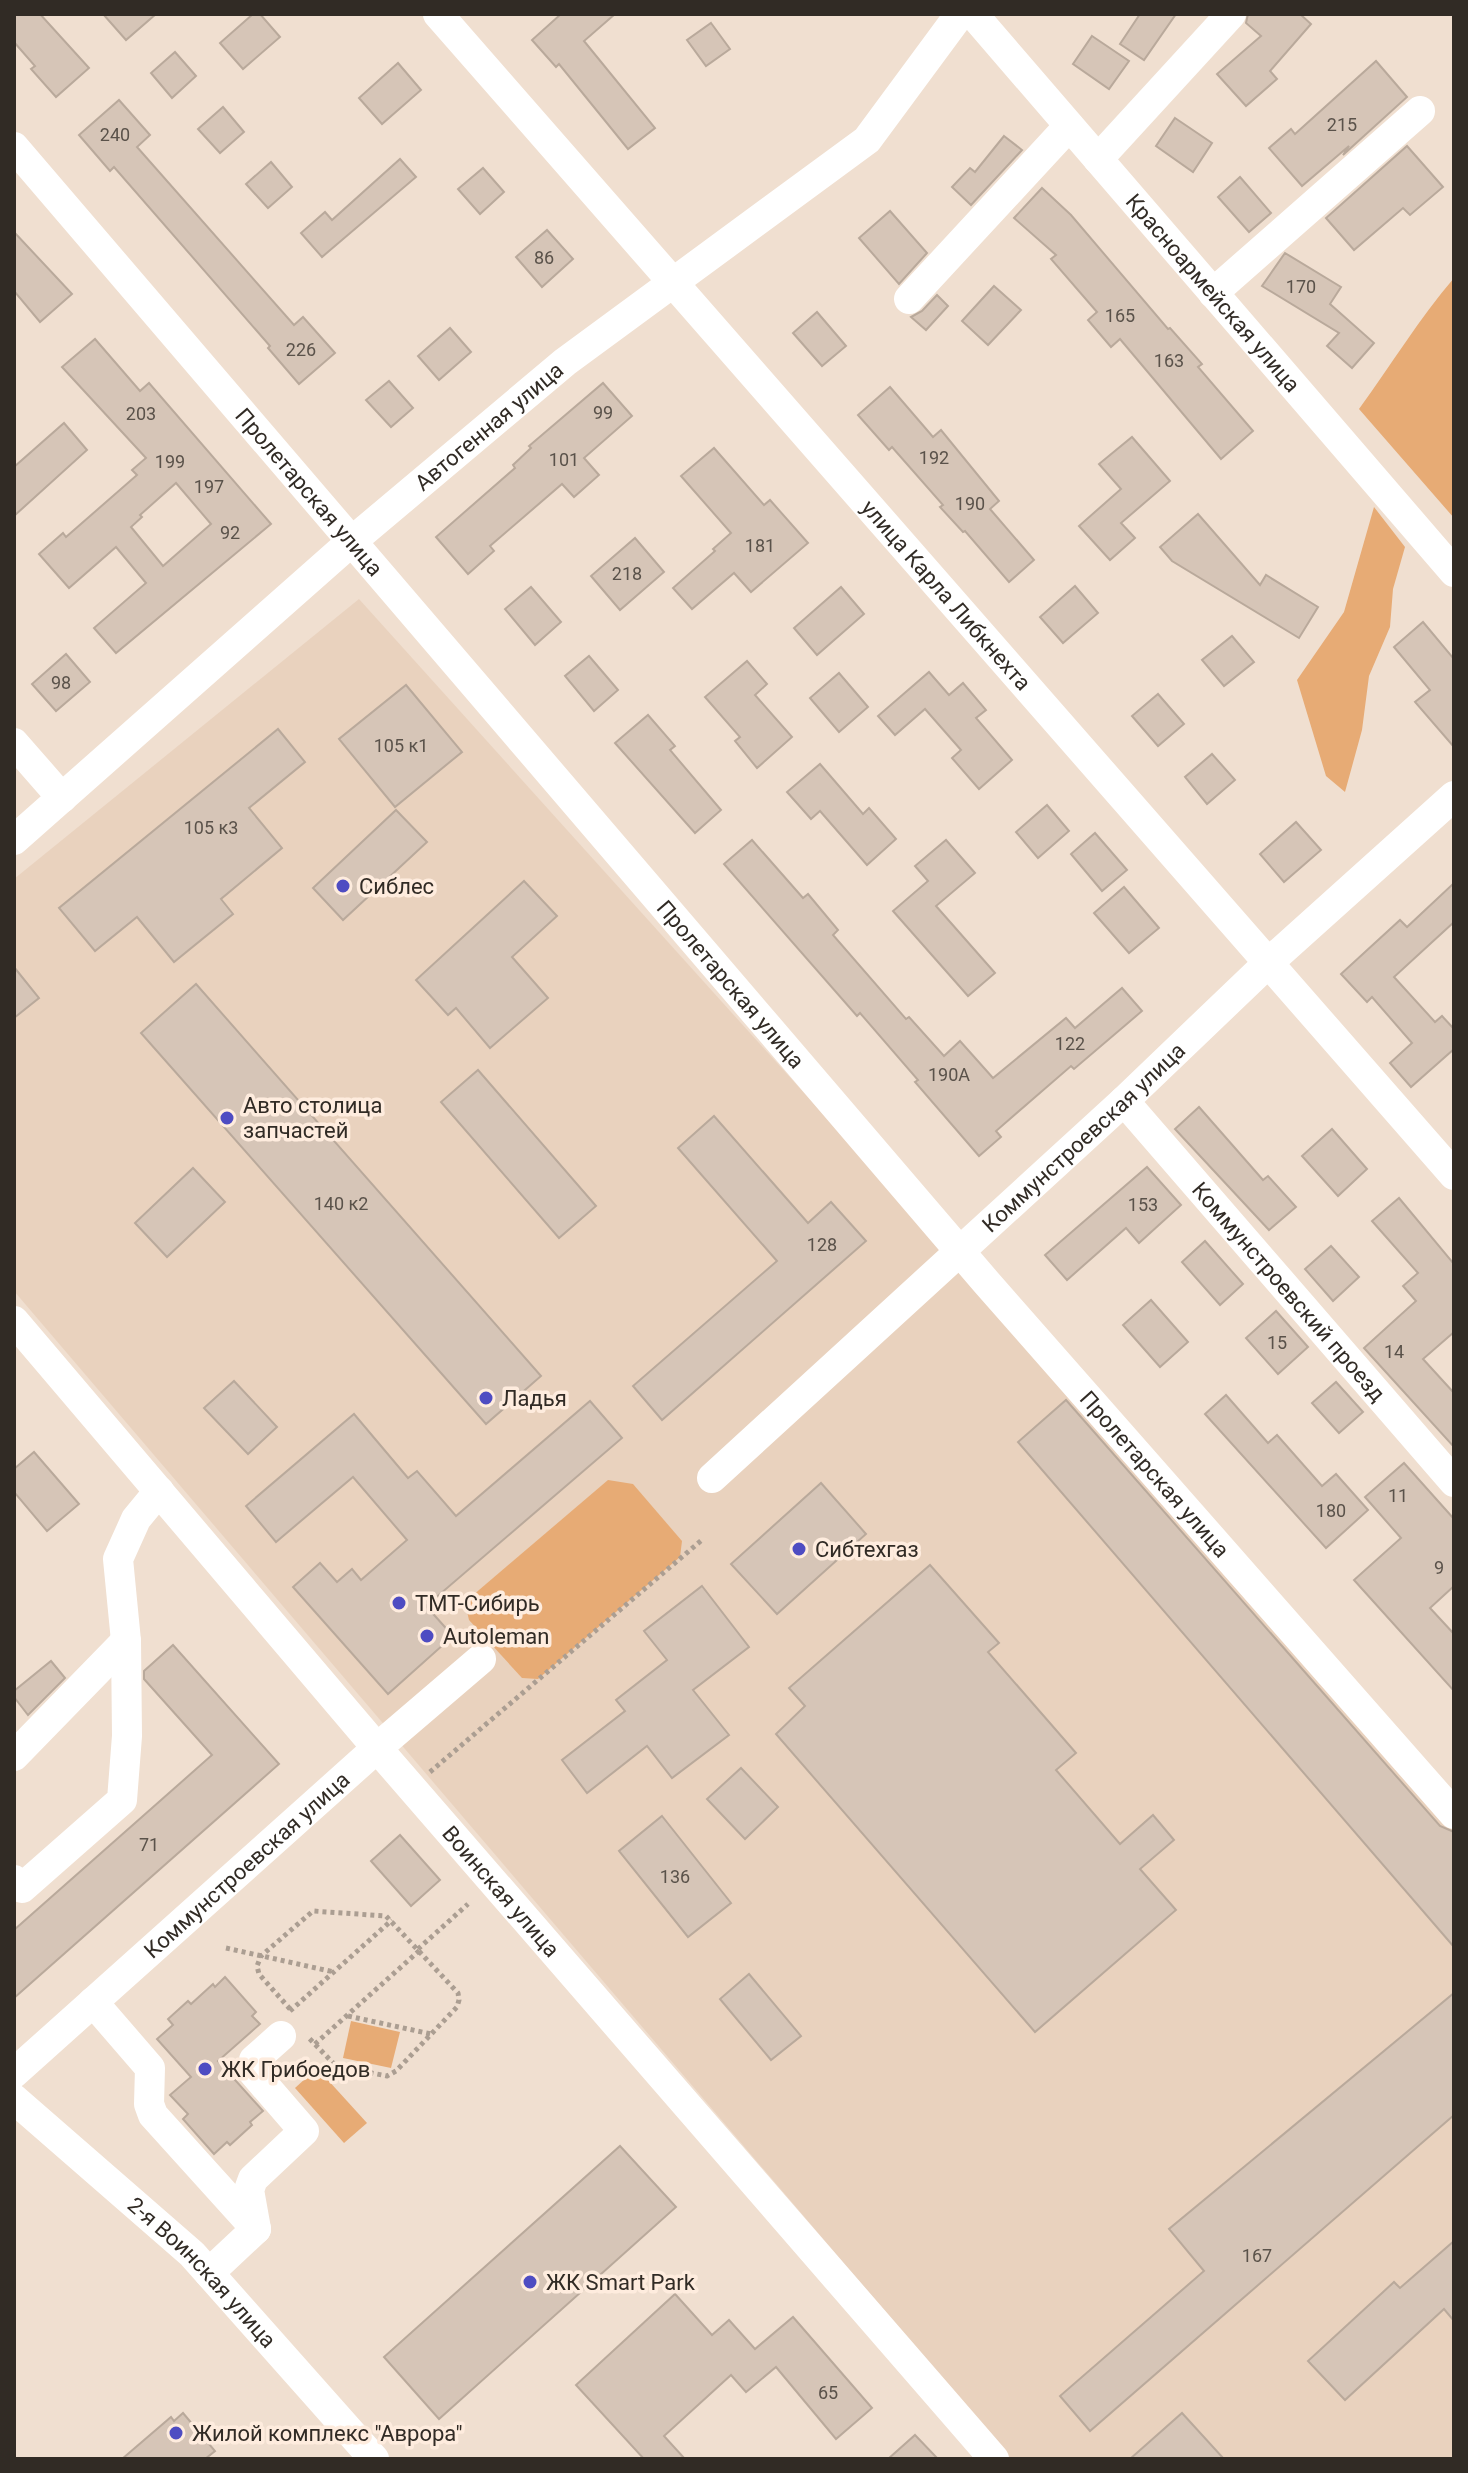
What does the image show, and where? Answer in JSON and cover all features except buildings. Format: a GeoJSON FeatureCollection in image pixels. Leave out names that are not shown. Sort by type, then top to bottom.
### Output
{"type":"FeatureCollection","features":[{"type":"Feature","properties":{"kind":"street","name":"улица Карла Либкнехта"},"geometry":{"type":"LineString","coordinates":[[438,14],[1454,1175]]}},
{"type":"Feature","properties":{"kind":"street","name":"Автогенная улица"},"geometry":{"type":"LineString","coordinates":[[14,840],[351,542],[565,362],[867,140],[960,14]]}},
{"type":"Feature","properties":{"kind":"street","name":"Красноармейская улица"},"geometry":{"type":"LineString","coordinates":[[973,14],[1454,572]]}},
{"type":"Feature","properties":{"kind":"street"},"geometry":{"type":"LineString","coordinates":[[1098,159],[1231,14]]}},
{"type":"Feature","properties":{"kind":"street"},"geometry":{"type":"LineString","coordinates":[[1213,293],[1420,111]]}},
{"type":"Feature","properties":{"kind":"street"},"geometry":{"type":"LineString","coordinates":[[909,299],[1069,126]]}},
{"type":"Feature","properties":{"kind":"street","name":"Пролетарская улица"},"geometry":{"type":"LineString","coordinates":[[14,147],[959,1250],[1454,1814]]}},
{"type":"Feature","properties":{"kind":"street"},"geometry":{"type":"LineString","coordinates":[[14,743],[62,798]]}},
{"type":"Feature","properties":{"kind":"street","name":"Коммунстроевская улица"},"geometry":{"type":"LineString","coordinates":[[712,1478],[1124,1101],[1267,964],[1454,796]]}},
{"type":"Feature","properties":{"kind":"street","name":"Коммунстроевский проезд"},"geometry":{"type":"LineString","coordinates":[[1124,1101],[1454,1482]]}},
{"type":"Feature","properties":{"kind":"street","name":"Воинская улица"},"geometry":{"type":"LineString","coordinates":[[14,1321],[377,1748],[994,2459]]}},
{"type":"Feature","properties":{"kind":"street"},"geometry":{"type":"LineString","coordinates":[[14,1880],[22,1888],[122,1800],[127,1736],[126,1641],[118,1559],[136,1519],[159,1491]]}},
{"type":"Feature","properties":{"kind":"street"},"geometry":{"type":"LineString","coordinates":[[14,1756],[126,1641]]}},
{"type":"Feature","properties":{"kind":"street","name":"Коммунстроевская улица"},"geometry":{"type":"LineString","coordinates":[[14,2073],[481,1659]]}},
{"type":"Feature","properties":{"kind":"street"},"geometry":{"type":"LineString","coordinates":[[93,2002],[150,2068],[149,2104],[153,2115],[256,2229]]}},
{"type":"Feature","properties":{"kind":"street"},"geometry":{"type":"LineString","coordinates":[[256,2229],[250,2184],[304,2131],[253,2072],[254,2060],[291,2023]]}},
{"type":"Feature","properties":{"kind":"street","name":"2-я Воинская улица"},"geometry":{"type":"LineString","coordinates":[[14,2099],[192,2254],[374,2459]]}},
{"type":"Feature","properties":{"kind":"street"},"geometry":{"type":"LineString","coordinates":[[209,2273],[256,2229]]}},
{"type":"Feature","properties":{"kind":"path"},"geometry":{"type":"LineString","coordinates":[[412,1788],[703,1539]]}},
{"type":"Feature","properties":{"kind":"path"},"geometry":{"type":"LineString","coordinates":[[315,2044],[468,1904]]}},
{"type":"Feature","properties":{"kind":"path"},"geometry":{"type":"LineString","coordinates":[[313,1911],[379,1913],[392,1920],[458,1993],[457,2007],[396,2071],[387,2076],[336,2066],[291,2023],[257,1966],[261,1956],[313,1911]]}},
{"type":"Feature","properties":{"kind":"path"},"geometry":{"type":"LineString","coordinates":[[291,2023],[334,1972],[392,1920]]}},
{"type":"Feature","properties":{"kind":"path"},"geometry":{"type":"LineString","coordinates":[[226,1948],[334,1972]]}},
{"type":"Feature","properties":{"kind":"path"},"geometry":{"type":"LineString","coordinates":[[347,2016],[431,2034]]}},
{"type":"Feature","properties":{"kind":"shaded area"},"geometry":{"type":"Polygon","coordinates":[[[1454,278],[1454,518],[1359,409],[1454,278]]]}},
{"type":"Feature","properties":{"kind":"shaded area"},"geometry":{"type":"Polygon","coordinates":[[[1374,507],[1405,547],[1393,589],[1390,627],[1369,676],[1362,730],[1345,792],[1326,776],[1297,680],[1344,612],[1374,507]]]}},
{"type":"Feature","properties":{"kind":"shaded area"},"geometry":{"type":"Polygon","coordinates":[[[359,599],[1050,1366],[1454,1828],[1454,2459],[1011,2459],[14,1291],[14,879],[359,599]]]}},
{"type":"Feature","properties":{"kind":"shaded area"},"geometry":{"type":"Polygon","coordinates":[[[608,1480],[633,1484],[682,1541],[680,1557],[538,1679],[522,1678],[469,1620],[466,1607],[472,1596],[608,1480]]]}},
{"type":"Feature","properties":{"kind":"shaded area"},"geometry":{"type":"Polygon","coordinates":[[[351,2021],[400,2032],[391,2068],[343,2058],[351,2021]]]}},
{"type":"Feature","properties":{"kind":"shaded area"},"geometry":{"type":"Polygon","coordinates":[[[317,2068],[367,2123],[344,2143],[295,2088],[317,2068]]]}},
{"type":"Feature","properties":{"kind":"place","name":"Сиблес"},"geometry":{"type":"Point","coordinates":[343,886]}},
{"type":"Feature","properties":{"kind":"place","name":"Авто столица запчастей"},"geometry":{"type":"Point","coordinates":[227,1118]}},
{"type":"Feature","properties":{"kind":"place","name":"Ладья"},"geometry":{"type":"Point","coordinates":[486,1398]}},
{"type":"Feature","properties":{"kind":"place","name":"Сибтехгаз"},"geometry":{"type":"Point","coordinates":[799,1549]}},
{"type":"Feature","properties":{"kind":"place","name":"ТМТ-Сибирь"},"geometry":{"type":"Point","coordinates":[399,1603]}},
{"type":"Feature","properties":{"kind":"place","name":"Autoleman"},"geometry":{"type":"Point","coordinates":[427,1636]}},
{"type":"Feature","properties":{"kind":"place","name":"ЖК Грибоедов"},"geometry":{"type":"Point","coordinates":[205,2069]}},
{"type":"Feature","properties":{"kind":"place","name":"ЖК Smart Park"},"geometry":{"type":"Point","coordinates":[530,2282]}},
{"type":"Feature","properties":{"kind":"place","name":"Жилой комплекс \"Аврора\""},"geometry":{"type":"Point","coordinates":[176,2433]}}]}
